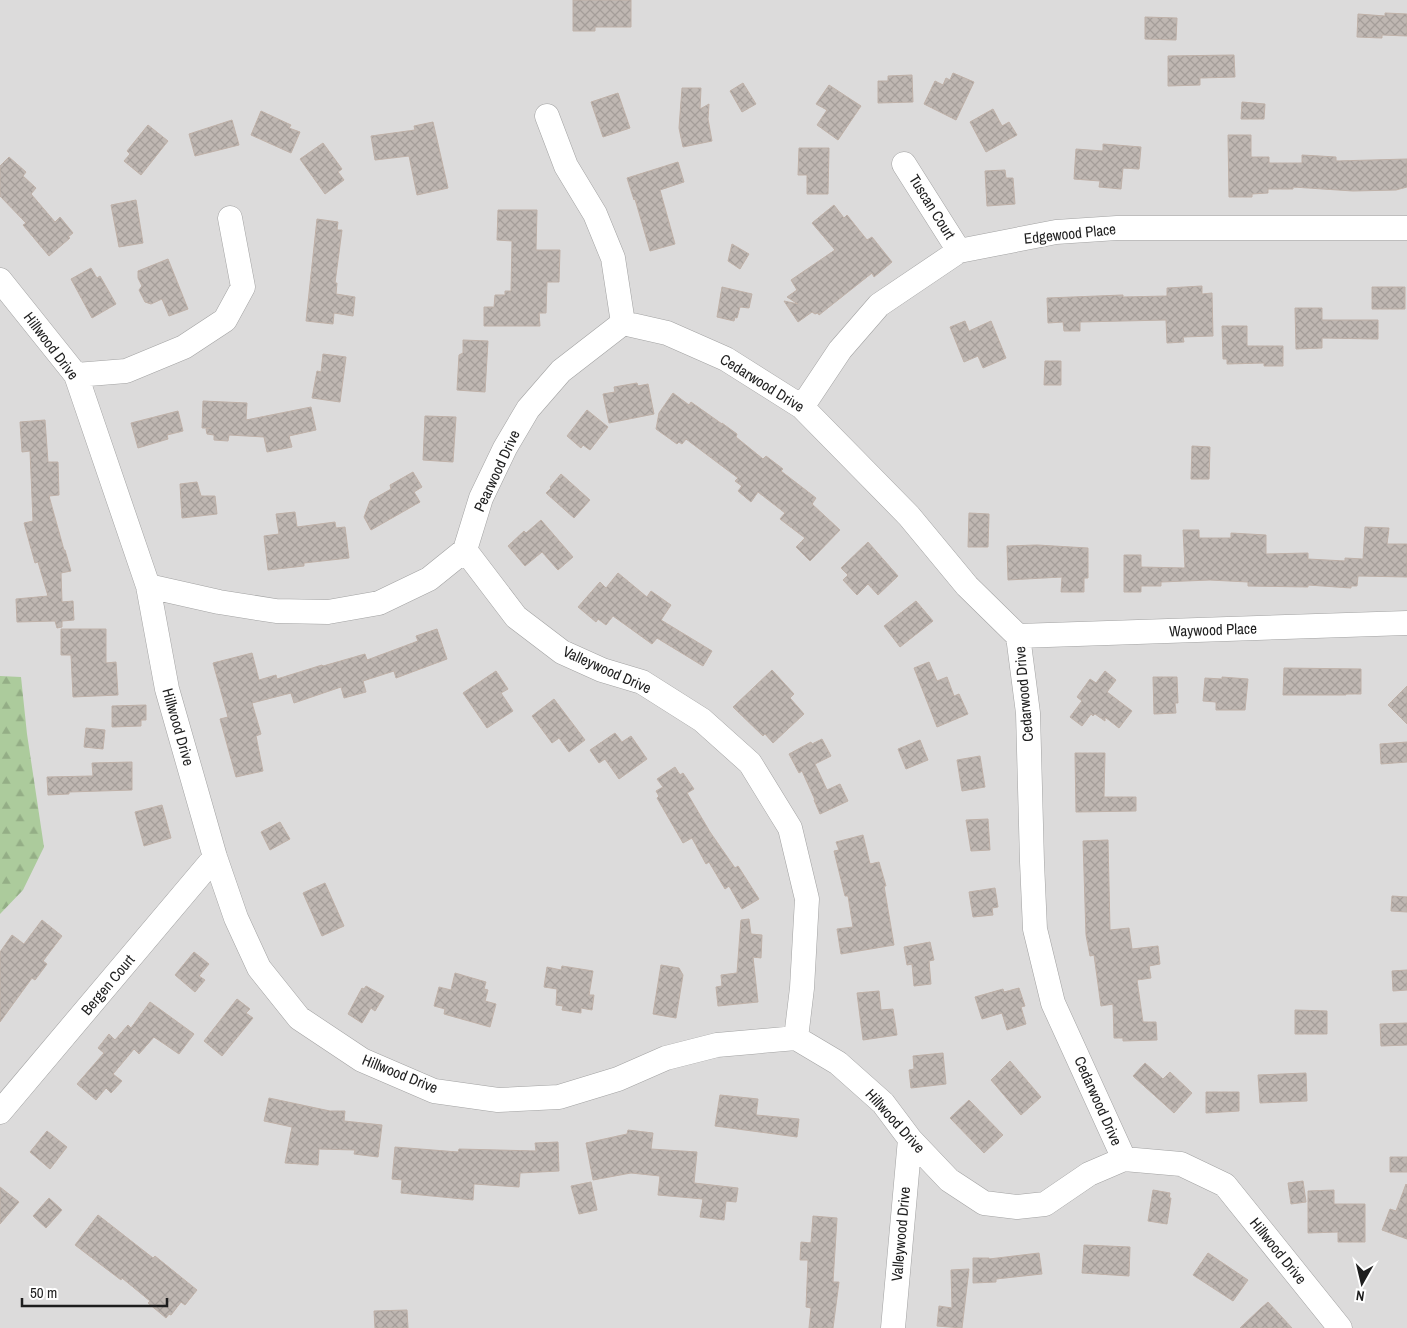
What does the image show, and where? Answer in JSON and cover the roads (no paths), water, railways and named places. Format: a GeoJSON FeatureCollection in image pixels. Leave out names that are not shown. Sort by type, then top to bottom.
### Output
{"type":"FeatureCollection","features":[{"type":"Feature","properties":{"kind":"street"},"geometry":{"type":"LineString","coordinates":[[547,116],[566,166],[595,214],[613,258],[623,323]]}},
{"type":"Feature","properties":{"kind":"street","name":"Tuscan Court"},"geometry":{"type":"LineString","coordinates":[[904,164],[959,251]]}},
{"type":"Feature","properties":{"kind":"street"},"geometry":{"type":"LineString","coordinates":[[76,375],[126,371],[184,347],[225,320],[243,287],[230,218]]}},
{"type":"Feature","properties":{"kind":"street","name":"Edgewood Place"},"geometry":{"type":"LineString","coordinates":[[802,407],[840,350],[879,305],[959,251],[1056,232],[1117,228],[1407,228]]}},
{"type":"Feature","properties":{"kind":"street","name":"Hillwood Drive"},"geometry":{"type":"LineString","coordinates":[[0,280],[76,375],[148,586],[167,689],[215,857],[236,918],[259,968],[300,1018],[362,1060],[434,1091],[498,1100],[559,1097],[618,1080],[666,1058],[717,1045],[796,1038],[838,1063],[883,1104],[910,1139],[949,1180],[984,1202],[1017,1207],[1045,1204],[1089,1174],[1124,1159],[1181,1164],[1225,1185],[1340,1328]]}},
{"type":"Feature","properties":{"kind":"street","name":"Cedarwood Drive"},"geometry":{"type":"LineString","coordinates":[[623,323],[666,333],[726,359],[802,407],[910,516],[967,586],[1018,636],[1028,713],[1035,929],[1053,1004],[1124,1159]]}},
{"type":"Feature","properties":{"kind":"street","name":"Pearwood Drive"},"geometry":{"type":"LineString","coordinates":[[465,550],[481,498],[505,448],[528,409],[561,371],[623,323]]}},
{"type":"Feature","properties":{"kind":"street"},"geometry":{"type":"LineString","coordinates":[[148,586],[219,602],[276,611],[328,612],[379,603],[429,579],[465,550]]}},
{"type":"Feature","properties":{"kind":"street","name":"Valleywood Drive"},"geometry":{"type":"LineString","coordinates":[[465,550],[516,617],[562,652],[602,670],[642,682],[702,720],[750,763],[790,828],[806,900],[802,988],[796,1038]]}},
{"type":"Feature","properties":{"kind":"street","name":"Waywood Place"},"geometry":{"type":"LineString","coordinates":[[1018,636],[1407,624]]}},
{"type":"Feature","properties":{"kind":"street","name":"Bergen Court"},"geometry":{"type":"LineString","coordinates":[[0,1112],[215,857]]}},
{"type":"Feature","properties":{"kind":"street","name":"Valleywood Drive"},"geometry":{"type":"LineString","coordinates":[[893,1328],[910,1139]]}}]}
